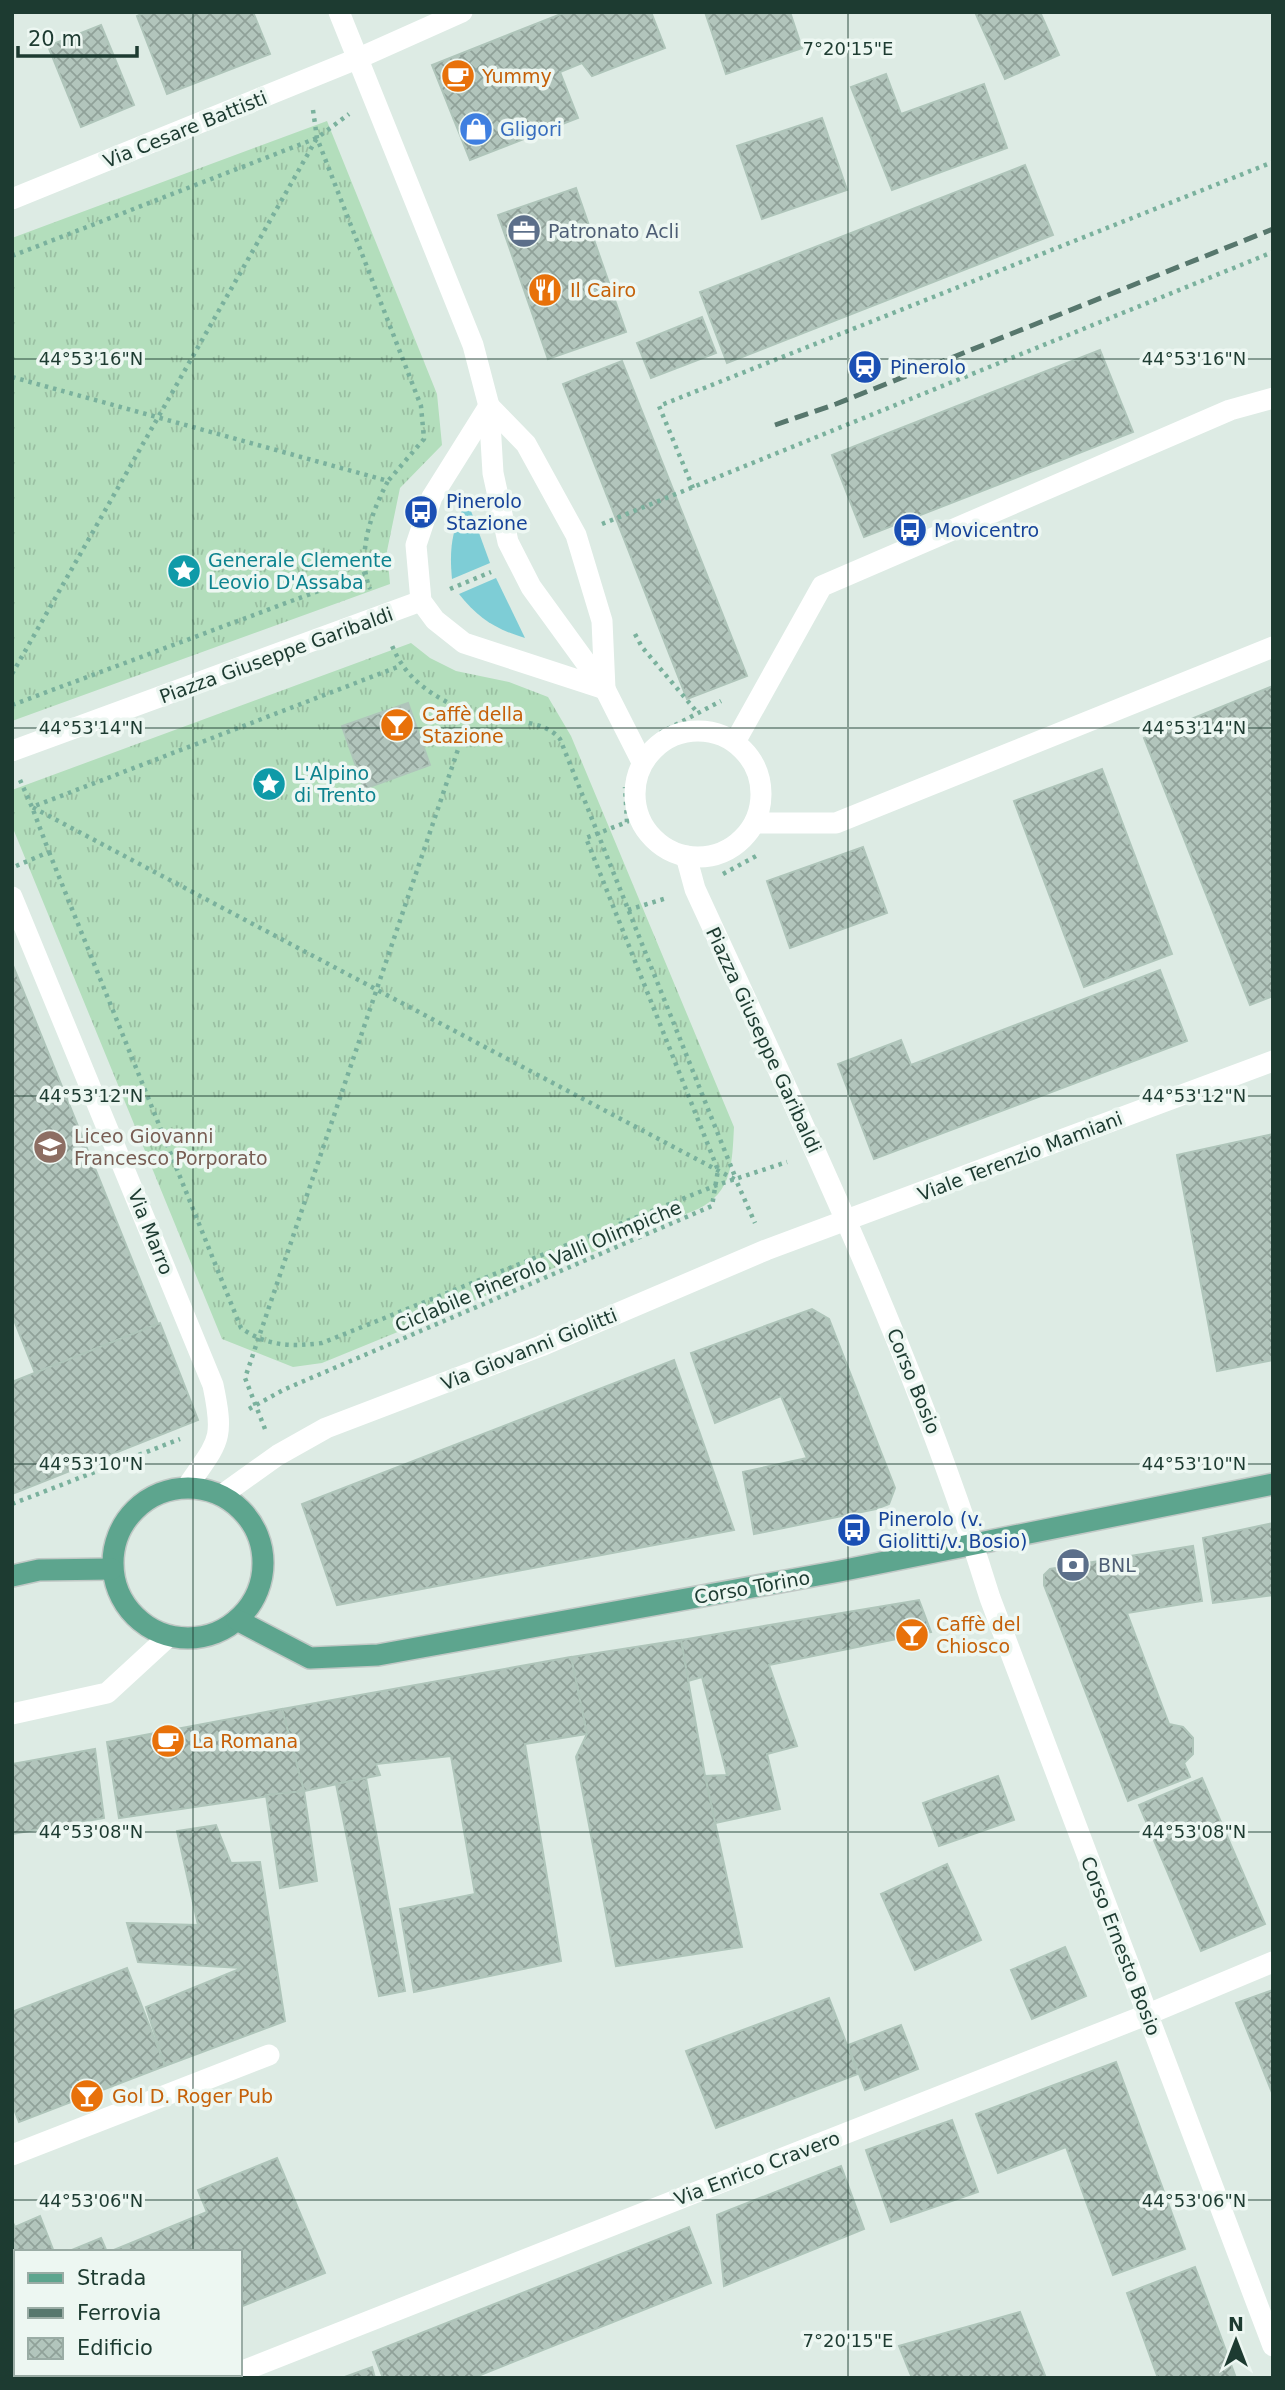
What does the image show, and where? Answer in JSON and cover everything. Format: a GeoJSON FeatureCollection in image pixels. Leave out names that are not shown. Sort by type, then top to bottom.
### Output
{"type":"FeatureCollection","features":[{"type":"Feature","properties":{"kind":"main road","name":"Corso Torino"},"geometry":{"type":"LineString","coordinates":[[237,1620],[310,1658],[378,1655],[973,1544],[1273,1484]]}},
{"type":"Feature","properties":{"kind":"main road"},"geometry":{"type":"LineString","coordinates":[[187,1487],[222,1495],[242,1510],[256,1530],[263,1553],[262,1578],[253,1601],[237,1620],[217,1633],[193,1638],[169,1636],[148,1627],[130,1612],[117,1592],[112,1569],[114,1544],[124,1522],[141,1503],[163,1491],[187,1487]]}},
{"type":"Feature","properties":{"kind":"main road"},"geometry":{"type":"LineString","coordinates":[[12,1576],[39,1570],[112,1569]]}},
{"type":"Feature","properties":{"kind":"street"},"geometry":{"type":"LineString","coordinates":[[340,12],[472,345],[489,406],[493,473],[508,542],[531,587],[605,689],[642,762]]}},
{"type":"Feature","properties":{"kind":"street","name":"Via Cesare Battisti"},"geometry":{"type":"LineString","coordinates":[[12,200],[359,58],[462,12]]}},
{"type":"Feature","properties":{"kind":"street"},"geometry":{"type":"LineString","coordinates":[[735,742],[822,586],[1230,410],[1273,398]]}},
{"type":"Feature","properties":{"kind":"street"},"geometry":{"type":"LineString","coordinates":[[489,406],[526,444],[576,535],[602,621],[605,689]]}},
{"type":"Feature","properties":{"kind":"street"},"geometry":{"type":"LineString","coordinates":[[489,406],[432,497],[416,545],[421,601],[435,620],[464,643],[605,689]]}},
{"type":"Feature","properties":{"kind":"street","name":"Piazza Giuseppe Garibaldi"},"geometry":{"type":"LineString","coordinates":[[14,761],[421,601]]}},
{"type":"Feature","properties":{"kind":"street"},"geometry":{"type":"LineString","coordinates":[[755,823],[836,823],[1273,647]]}},
{"type":"Feature","properties":{"kind":"street"},"geometry":{"type":"LineString","coordinates":[[695,730],[716,732],[735,742],[751,759],[760,775],[762,794],[755,823],[743,839],[726,851],[707,857],[687,856],[667,850],[651,837],[640,821],[635,801],[635,781],[642,762],[656,746],[674,734],[695,730]]}},
{"type":"Feature","properties":{"kind":"street","name":"Piazza Giuseppe Garibaldi"},"geometry":{"type":"LineString","coordinates":[[687,856],[695,889],[847,1222]]}},
{"type":"Feature","properties":{"kind":"street","name":"Via Marro"},"geometry":{"type":"LineString","coordinates":[[12,897],[207,1369],[221,1423]]}},
{"type":"Feature","properties":{"kind":"street","name":"Viale Terenzio Mamiani"},"geometry":{"type":"LineString","coordinates":[[847,1222],[1273,1061]]}},
{"type":"Feature","properties":{"kind":"street","name":"Via Giovanni Giolitti"},"geometry":{"type":"LineString","coordinates":[[222,1495],[278,1455],[327,1428],[541,1346],[766,1250],[847,1222]]}},
{"type":"Feature","properties":{"kind":"street","name":"Corso Bosio"},"geometry":{"type":"LineString","coordinates":[[847,1222],[909,1365],[973,1544]]}},
{"type":"Feature","properties":{"kind":"street"},"geometry":{"type":"LineString","coordinates":[[187,1487],[217,1444],[221,1423]]}},
{"type":"Feature","properties":{"kind":"street","name":"Corso Ernesto Bosio"},"geometry":{"type":"LineString","coordinates":[[973,1544],[990,1598],[1273,2346]]}},
{"type":"Feature","properties":{"kind":"street"},"geometry":{"type":"LineString","coordinates":[[12,1714],[107,1693],[169,1636]]}},
{"type":"Feature","properties":{"kind":"street","name":"Via Enrico Cravero"},"geometry":{"type":"LineString","coordinates":[[242,2371],[1146,2015],[1273,1962]]}},
{"type":"Feature","properties":{"kind":"street"},"geometry":{"type":"LineString","coordinates":[[12,2155],[270,2055]]}},
{"type":"Feature","properties":{"kind":"path"},"geometry":{"type":"LineString","coordinates":[[12,256],[317,138]]}},
{"type":"Feature","properties":{"kind":"path"},"geometry":{"type":"LineString","coordinates":[[12,674],[317,138]]}},
{"type":"Feature","properties":{"kind":"path"},"geometry":{"type":"LineString","coordinates":[[12,705],[364,574],[366,537],[376,504],[388,481],[424,439],[425,425],[421,406],[317,138]]}},
{"type":"Feature","properties":{"kind":"path"},"geometry":{"type":"LineString","coordinates":[[693,488],[659,406],[1273,162]]}},
{"type":"Feature","properties":{"kind":"path"},"geometry":{"type":"LineString","coordinates":[[576,535],[1273,251]]}},
{"type":"Feature","properties":{"kind":"path"},"geometry":{"type":"LineString","coordinates":[[12,377],[388,481]]}},
{"type":"Feature","properties":{"kind":"path"},"geometry":{"type":"LineString","coordinates":[[381,616],[400,666],[432,695],[470,714],[552,728],[566,753],[766,1250]]}},
{"type":"Feature","properties":{"kind":"path"},"geometry":{"type":"LineString","coordinates":[[32,807],[400,666]]}},
{"type":"Feature","properties":{"kind":"path"},"geometry":{"type":"LineString","coordinates":[[278,1455],[245,1378],[470,714]]}},
{"type":"Feature","properties":{"kind":"path"},"geometry":{"type":"LineString","coordinates":[[14,761],[241,1328],[259,1340],[290,1348],[322,1343],[717,1185],[816,1152]]}},
{"type":"Feature","properties":{"kind":"path"},"geometry":{"type":"LineString","coordinates":[[32,807],[736,1180]]}},
{"type":"Feature","properties":{"kind":"path","name":"Ciclabile Pinerolo Valli Olimpiche"},"geometry":{"type":"LineString","coordinates":[[12,1504],[221,1423],[283,1390],[712,1206],[718,1170],[586,838]]}},
{"type":"Feature","properties":{"kind":"path"},"geometry":{"type":"LineString","coordinates":[[12,868],[49,852]]}},
{"type":"Feature","properties":{"kind":"path"},"geometry":{"type":"LineString","coordinates":[[628,910],[695,889]]}},
{"type":"Feature","properties":{"kind":"green space"},"geometry":{"type":"Polygon","coordinates":[[[327,121],[437,394],[442,445],[400,488],[387,551],[390,584],[12,721],[12,238],[327,121]]]}},
{"type":"Feature","properties":{"kind":"green space"},"geometry":{"type":"Polygon","coordinates":[[[411,643],[430,658],[456,671],[509,682],[548,697],[571,736],[734,1127],[731,1164],[718,1194],[698,1209],[322,1363],[293,1367],[222,1339],[12,826],[12,790],[411,643]]]}},
{"type":"Feature","properties":{"kind":"water"},"geometry":{"type":"Polygon","coordinates":[[[467,500],[490,563],[452,579],[453,538],[467,500]]]}},
{"type":"Feature","properties":{"kind":"water"},"geometry":{"type":"Polygon","coordinates":[[[496,578],[525,638],[488,622],[459,594],[496,578]]]}},
{"type":"Feature","properties":{"kind":"building"},"geometry":{"type":"Polygon","coordinates":[[[146,12],[253,12],[270,54],[167,94],[137,16],[146,12]]]}},
{"type":"Feature","properties":{"kind":"building"},"geometry":{"type":"Polygon","coordinates":[[[566,12],[651,12],[665,48],[592,76],[582,63],[560,72],[578,118],[470,160],[432,65],[566,12]]]}},
{"type":"Feature","properties":{"kind":"building"},"geometry":{"type":"Polygon","coordinates":[[[705,12],[790,12],[802,48],[726,74],[705,12]]]}},
{"type":"Feature","properties":{"kind":"building"},"geometry":{"type":"Polygon","coordinates":[[[975,12],[1040,12],[1059,55],[1005,79],[975,12]]]}},
{"type":"Feature","properties":{"kind":"building"},"geometry":{"type":"Polygon","coordinates":[[[101,25],[134,105],[81,127],[48,46],[101,25]]]}},
{"type":"Feature","properties":{"kind":"building"},"geometry":{"type":"Polygon","coordinates":[[[886,74],[901,114],[984,84],[1007,148],[892,190],[851,87],[886,74]]]}},
{"type":"Feature","properties":{"kind":"building"},"geometry":{"type":"Polygon","coordinates":[[[822,118],[847,190],[762,219],[737,146],[822,118]]]}},
{"type":"Feature","properties":{"kind":"building"},"geometry":{"type":"Polygon","coordinates":[[[1025,165],[1053,235],[727,363],[700,292],[1025,165]]]}},
{"type":"Feature","properties":{"kind":"building"},"geometry":{"type":"Polygon","coordinates":[[[576,188],[626,332],[548,359],[498,215],[576,188]]]}},
{"type":"Feature","properties":{"kind":"building"},"geometry":{"type":"Polygon","coordinates":[[[702,317],[716,353],[651,378],[637,343],[702,317]]]}},
{"type":"Feature","properties":{"kind":"building"},"geometry":{"type":"Polygon","coordinates":[[[1100,350],[1133,432],[864,537],[832,455],[1100,350]]]}},
{"type":"Feature","properties":{"kind":"building"},"geometry":{"type":"Polygon","coordinates":[[[622,361],[747,676],[687,699],[563,384],[622,361]]]}},
{"type":"Feature","properties":{"kind":"building"},"geometry":{"type":"Polygon","coordinates":[[[1273,686],[1273,996],[1250,1005],[1144,738],[1273,686]]]}},
{"type":"Feature","properties":{"kind":"building"},"geometry":{"type":"Polygon","coordinates":[[[408,703],[430,765],[364,789],[342,726],[408,703]]]}},
{"type":"Feature","properties":{"kind":"building"},"geometry":{"type":"Polygon","coordinates":[[[1102,769],[1172,954],[1084,987],[1014,801],[1102,769]]]}},
{"type":"Feature","properties":{"kind":"building"},"geometry":{"type":"Polygon","coordinates":[[[863,847],[887,913],[790,948],[767,881],[863,847]]]}},
{"type":"Feature","properties":{"kind":"building","name":"Liceo Giovanni Francesco Porporato"},"geometry":{"type":"Polygon","coordinates":[[[12,963],[158,1324],[35,1373],[12,1315],[12,963]]]}},
{"type":"Feature","properties":{"kind":"building"},"geometry":{"type":"Polygon","coordinates":[[[1160,970],[1187,1041],[874,1159],[838,1064],[901,1040],[911,1065],[1160,970]]]}},
{"type":"Feature","properties":{"kind":"building"},"geometry":{"type":"Polygon","coordinates":[[[1273,1134],[1273,1360],[1217,1371],[1177,1155],[1273,1134]]]}},
{"type":"Feature","properties":{"kind":"building"},"geometry":{"type":"Polygon","coordinates":[[[812,1309],[829,1319],[895,1488],[889,1504],[876,1509],[754,1534],[743,1472],[807,1458],[781,1396],[715,1423],[691,1353],[812,1309]]]}},
{"type":"Feature","properties":{"kind":"building"},"geometry":{"type":"Polygon","coordinates":[[[160,1323],[198,1420],[12,1494],[12,1382],[160,1323]]]}},
{"type":"Feature","properties":{"kind":"building"},"geometry":{"type":"Polygon","coordinates":[[[674,1360],[734,1530],[337,1605],[302,1504],[674,1360]]]}},
{"type":"Feature","properties":{"kind":"building"},"geometry":{"type":"Polygon","coordinates":[[[1273,1523],[1273,1595],[1213,1603],[1203,1538],[1273,1523]]]}},
{"type":"Feature","properties":{"kind":"building"},"geometry":{"type":"Polygon","coordinates":[[[1193,1546],[1202,1601],[1127,1613],[1169,1724],[1183,1727],[1193,1738],[1193,1754],[1184,1763],[1190,1777],[1128,1801],[1044,1585],[1044,1575],[1050,1569],[1193,1546]]]}},
{"type":"Feature","properties":{"kind":"building"},"geometry":{"type":"Polygon","coordinates":[[[919,1600],[931,1632],[769,1665],[797,1746],[767,1754],[780,1809],[715,1823],[705,1776],[727,1775],[702,1677],[688,1681],[681,1640],[919,1600]]]}},
{"type":"Feature","properties":{"kind":"building"},"geometry":{"type":"Polygon","coordinates":[[[681,1640],[705,1776],[742,1947],[616,1966],[576,1757],[587,1734],[571,1657],[681,1640]]]}},
{"type":"Feature","properties":{"kind":"building"},"geometry":{"type":"Polygon","coordinates":[[[571,1657],[587,1734],[525,1744],[561,1961],[414,1992],[400,1909],[475,1894],[451,1756],[376,1764],[380,1775],[304,1791],[282,1709],[571,1657]]]}},
{"type":"Feature","properties":{"kind":"building"},"geometry":{"type":"Polygon","coordinates":[[[282,1709],[304,1791],[119,1818],[107,1742],[282,1709]]]}},
{"type":"Feature","properties":{"kind":"building"},"geometry":{"type":"Polygon","coordinates":[[[95,1749],[104,1818],[12,1834],[12,1764],[95,1749]]]}},
{"type":"Feature","properties":{"kind":"building"},"geometry":{"type":"Polygon","coordinates":[[[998,1776],[1014,1820],[939,1846],[923,1803],[998,1776]]]}},
{"type":"Feature","properties":{"kind":"building"},"geometry":{"type":"Polygon","coordinates":[[[366,1778],[405,1991],[379,1996],[336,1784],[366,1778]]]}},
{"type":"Feature","properties":{"kind":"building"},"geometry":{"type":"Polygon","coordinates":[[[1202,1778],[1265,1924],[1201,1951],[1139,1805],[1202,1778]]]}},
{"type":"Feature","properties":{"kind":"building"},"geometry":{"type":"Polygon","coordinates":[[[304,1791],[317,1881],[280,1888],[266,1795],[304,1791]]]}},
{"type":"Feature","properties":{"kind":"building"},"geometry":{"type":"Polygon","coordinates":[[[216,1825],[231,1863],[260,1862],[285,2021],[165,2066],[146,2007],[242,1968],[138,1962],[127,1923],[198,1925],[177,1831],[216,1825]]]}},
{"type":"Feature","properties":{"kind":"building"},"geometry":{"type":"Polygon","coordinates":[[[947,1864],[981,1940],[915,1970],[881,1894],[947,1864]]]}},
{"type":"Feature","properties":{"kind":"building"},"geometry":{"type":"Polygon","coordinates":[[[1065,1947],[1086,1996],[1032,2019],[1011,1970],[1065,1947]]]}},
{"type":"Feature","properties":{"kind":"building"},"geometry":{"type":"Polygon","coordinates":[[[127,1968],[165,2066],[19,2122],[12,2104],[12,2012],[127,1968]]]}},
{"type":"Feature","properties":{"kind":"building"},"geometry":{"type":"Polygon","coordinates":[[[1273,1990],[1273,2095],[1236,2003],[1273,1990]]]}},
{"type":"Feature","properties":{"kind":"building"},"geometry":{"type":"Polygon","coordinates":[[[829,1998],[858,2074],[716,2128],[686,2051],[829,1998]]]}},
{"type":"Feature","properties":{"kind":"building"},"geometry":{"type":"Polygon","coordinates":[[[901,2025],[918,2069],[865,2090],[848,2045],[901,2025]]]}},
{"type":"Feature","properties":{"kind":"building"},"geometry":{"type":"Polygon","coordinates":[[[1116,2062],[1185,2249],[1113,2275],[1066,2147],[998,2173],[976,2114],[1116,2062]]]}},
{"type":"Feature","properties":{"kind":"building"},"geometry":{"type":"Polygon","coordinates":[[[952,2120],[978,2192],[891,2222],[866,2150],[952,2120]]]}},
{"type":"Feature","properties":{"kind":"building"},"geometry":{"type":"Polygon","coordinates":[[[277,2158],[325,2273],[242,2306],[242,2250],[114,2250],[207,2212],[198,2190],[277,2158]]]}},
{"type":"Feature","properties":{"kind":"building"},"geometry":{"type":"Polygon","coordinates":[[[841,2166],[864,2229],[724,2286],[717,2215],[841,2166]]]}},
{"type":"Feature","properties":{"kind":"building"},"geometry":{"type":"Polygon","coordinates":[[[40,2216],[53,2250],[14,2250],[14,2376],[70,2376],[66,2378],[12,2378],[12,2221],[15,2227],[40,2216]]]}},
{"type":"Feature","properties":{"kind":"building"},"geometry":{"type":"Polygon","coordinates":[[[689,2227],[711,2283],[473,2378],[383,2378],[373,2352],[689,2227]]]}},
{"type":"Feature","properties":{"kind":"building"},"geometry":{"type":"Polygon","coordinates":[[[101,2238],[106,2250],[72,2250],[101,2238]]]}},
{"type":"Feature","properties":{"kind":"building"},"geometry":{"type":"Polygon","coordinates":[[[1195,2267],[1236,2378],[1158,2378],[1127,2293],[1195,2267]]]}},
{"type":"Feature","properties":{"kind":"building"},"geometry":{"type":"Polygon","coordinates":[[[1020,2312],[1046,2378],[912,2378],[899,2346],[1020,2312]]]}},
{"type":"Feature","properties":{"kind":"building"},"geometry":{"type":"Polygon","coordinates":[[[372,2367],[375,2378],[342,2378],[372,2367]]]}},
{"type":"Feature","properties":{"kind":"railway"},"geometry":{"type":"LineString","coordinates":[[775,425],[836,404],[1273,229]]}},
{"type":"Feature","properties":{"kind":"place","name":"Yummy"},"geometry":{"type":"Point","coordinates":[458,76]}},
{"type":"Feature","properties":{"kind":"place","name":"Gligori"},"geometry":{"type":"Point","coordinates":[476,129]}},
{"type":"Feature","properties":{"kind":"place","name":"Patronato Acli"},"geometry":{"type":"Point","coordinates":[524,231]}},
{"type":"Feature","properties":{"kind":"place","name":"Il Cairo"},"geometry":{"type":"Point","coordinates":[545,290]}},
{"type":"Feature","properties":{"kind":"place","name":"Pinerolo"},"geometry":{"type":"Point","coordinates":[865,367]}},
{"type":"Feature","properties":{"kind":"place","name":"Pinerolo Stazione"},"geometry":{"type":"Point","coordinates":[421,512]}},
{"type":"Feature","properties":{"kind":"place","name":"Movicentro"},"geometry":{"type":"Point","coordinates":[910,530]}},
{"type":"Feature","properties":{"kind":"place","name":"Generale Clemente Leovio D'Assaba"},"geometry":{"type":"Point","coordinates":[184,571]}},
{"type":"Feature","properties":{"kind":"place","name":"Caffè della Stazione"},"geometry":{"type":"Point","coordinates":[397,725]}},
{"type":"Feature","properties":{"kind":"place","name":"L'Alpino di Trento"},"geometry":{"type":"Point","coordinates":[269,784]}},
{"type":"Feature","properties":{"kind":"place","name":"Liceo Giovanni Francesco Porporato"},"geometry":{"type":"Point","coordinates":[50,1147]}},
{"type":"Feature","properties":{"kind":"place","name":"Pinerolo (v. Giolitti/v. Bosio)"},"geometry":{"type":"Point","coordinates":[854,1530]}},
{"type":"Feature","properties":{"kind":"place","name":"BNL"},"geometry":{"type":"Point","coordinates":[1073,1565]}},
{"type":"Feature","properties":{"kind":"place","name":"Caffè del Chiosco"},"geometry":{"type":"Point","coordinates":[912,1635]}},
{"type":"Feature","properties":{"kind":"place","name":"La Romana"},"geometry":{"type":"Point","coordinates":[168,1741]}},
{"type":"Feature","properties":{"kind":"place","name":"Gol D. Roger Pub"},"geometry":{"type":"Point","coordinates":[87,2096]}}]}
